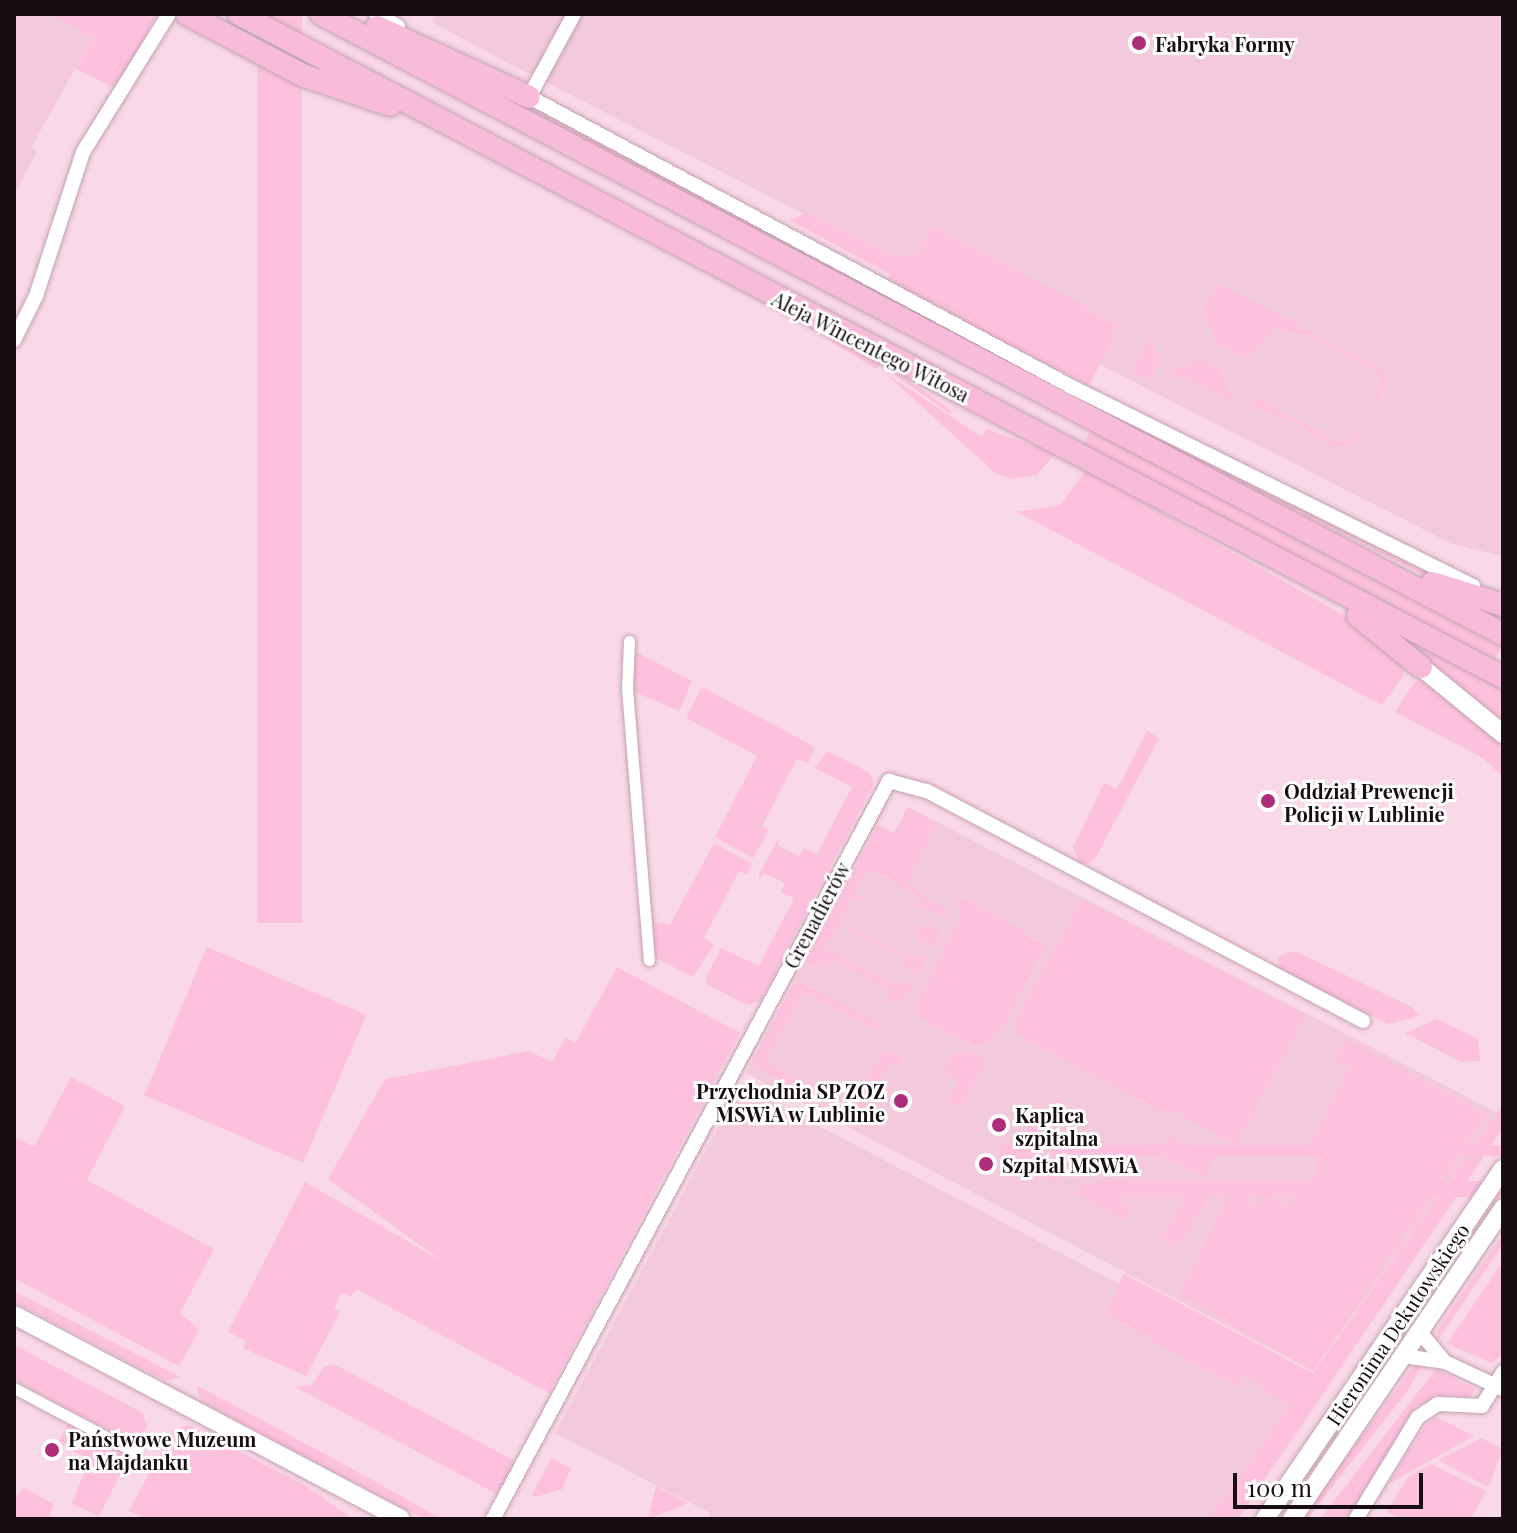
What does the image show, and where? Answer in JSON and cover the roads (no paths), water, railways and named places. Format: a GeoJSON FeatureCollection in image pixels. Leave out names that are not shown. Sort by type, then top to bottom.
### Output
{"type":"FeatureCollection","features":[{"type":"Feature","properties":{"kind":"main road"},"geometry":{"type":"LineString","coordinates":[[187,14],[302,75],[440,120]]}},
{"type":"Feature","properties":{"kind":"main road","name":"Aleja Wincentego Witosa"},"geometry":{"type":"LineString","coordinates":[[239,14],[1503,677]]}},
{"type":"Feature","properties":{"kind":"main road","name":"Aleja Wincentego Witosa"},"geometry":{"type":"LineString","coordinates":[[321,14],[1116,420],[1243,497],[1503,634]]}},
{"type":"Feature","properties":{"kind":"main road"},"geometry":{"type":"LineString","coordinates":[[348,14],[529,97]]}},
{"type":"Feature","properties":{"kind":"main road"},"geometry":{"type":"LineString","coordinates":[[663,238],[760,302]]}},
{"type":"Feature","properties":{"kind":"main road"},"geometry":{"type":"LineString","coordinates":[[1243,497],[1449,590],[1503,605]]}},
{"type":"Feature","properties":{"kind":"main road"},"geometry":{"type":"LineString","coordinates":[[1217,529],[1371,624],[1421,667]]}},
{"type":"Feature","properties":{"kind":"street"},"geometry":{"type":"LineString","coordinates":[[14,340],[36,296],[83,152],[169,14]]}},
{"type":"Feature","properties":{"kind":"street","name":"Aleja Wincentego Witosa"},"geometry":{"type":"LineString","coordinates":[[376,14],[1067,396]]}},
{"type":"Feature","properties":{"kind":"street"},"geometry":{"type":"LineString","coordinates":[[529,97],[574,14]]}},
{"type":"Feature","properties":{"kind":"street","name":"Aleja Wincentego Witosa"},"geometry":{"type":"LineString","coordinates":[[1116,420],[1503,598]]}},
{"type":"Feature","properties":{"kind":"street"},"geometry":{"type":"LineString","coordinates":[[629,641],[627,688],[649,914],[649,960]]}},
{"type":"Feature","properties":{"kind":"street"},"geometry":{"type":"LineString","coordinates":[[1421,667],[1503,734]]}},
{"type":"Feature","properties":{"kind":"street","name":"Grenadierów"},"geometry":{"type":"LineString","coordinates":[[493,1519],[879,792],[889,781],[927,791],[1363,1021]]}},
{"type":"Feature","properties":{"kind":"street","name":"Hieronima Dekutowskiego"},"geometry":{"type":"LineString","coordinates":[[1265,1519],[1503,1169]]}},
{"type":"Feature","properties":{"kind":"street","name":"Hieronima Dekutowskiego"},"geometry":{"type":"LineString","coordinates":[[1292,1519],[1503,1208]]}},
{"type":"Feature","properties":{"kind":"street"},"geometry":{"type":"LineString","coordinates":[[14,1315],[401,1519]]}},
{"type":"Feature","properties":{"kind":"street"},"geometry":{"type":"LineString","coordinates":[[1419,1331],[1445,1362]]}},
{"type":"Feature","properties":{"kind":"street"},"geometry":{"type":"LineString","coordinates":[[1403,1356],[1445,1362],[1499,1388]]}},
{"type":"Feature","properties":{"kind":"street"},"geometry":{"type":"LineString","coordinates":[[1356,1519],[1418,1417],[1438,1404],[1482,1406],[1499,1388],[1503,1372]]}},
{"type":"Feature","properties":{"kind":"street"},"geometry":{"type":"LineString","coordinates":[[14,1388],[135,1452]]}},
{"type":"Feature","properties":{"kind":"place","name":"Fabryka Formy"},"geometry":{"type":"Point","coordinates":[1139,43]}},
{"type":"Feature","properties":{"kind":"place","name":"Oddział Prewencji Policji w Lublinie"},"geometry":{"type":"Point","coordinates":[1268,801]}},
{"type":"Feature","properties":{"kind":"place","name":"Przychodnia SP ZOZ MSWiA w Lublinie"},"geometry":{"type":"Point","coordinates":[901,1101]}},
{"type":"Feature","properties":{"kind":"place","name":"Kaplica szpitalna"},"geometry":{"type":"Point","coordinates":[999,1125]}},
{"type":"Feature","properties":{"kind":"place","name":"Szpital MSWiA"},"geometry":{"type":"Point","coordinates":[986,1164]}},
{"type":"Feature","properties":{"kind":"place","name":"Państwowe Muzeum na Majdanku"},"geometry":{"type":"Point","coordinates":[52,1450]}}]}
